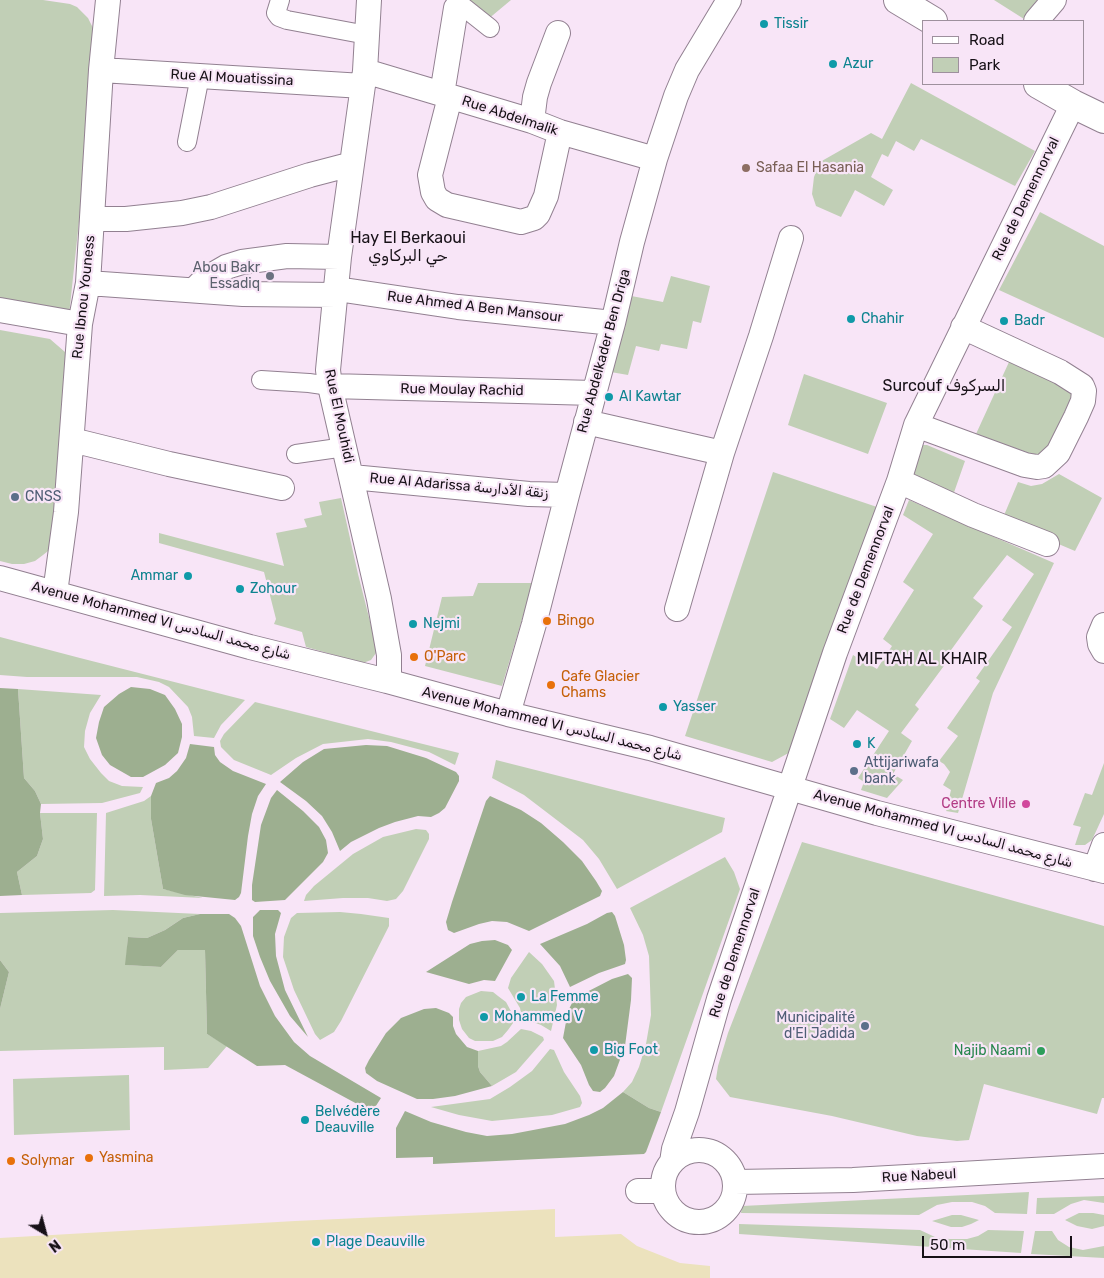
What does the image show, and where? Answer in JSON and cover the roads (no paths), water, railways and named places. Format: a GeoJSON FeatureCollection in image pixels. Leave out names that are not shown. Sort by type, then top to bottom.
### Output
{"type":"FeatureCollection","features":[{"type":"Feature","properties":{"kind":"street","name":"Rue Ibnou Youness"},"geometry":{"type":"LineString","coordinates":[[55,592],[66,512],[80,324],[88,284],[108,0]]}},
{"type":"Feature","properties":{"kind":"street"},"geometry":{"type":"LineString","coordinates":[[280,0],[276,14],[279,17],[367,34]]}},
{"type":"Feature","properties":{"kind":"street","name":"Rue El Mouhidi"},"geometry":{"type":"LineString","coordinates":[[369,0],[364,78],[339,258],[328,370],[386,634],[389,655],[387,681]]}},
{"type":"Feature","properties":{"kind":"street","name":"Rue Abdelkader Ben Driga"},"geometry":{"type":"LineString","coordinates":[[508,714],[534,624],[655,159],[684,76],[729,0]]}},
{"type":"Feature","properties":{"kind":"street"},"geometry":{"type":"LineString","coordinates":[[898,0],[931,20]]}},
{"type":"Feature","properties":{"kind":"street"},"geometry":{"type":"LineString","coordinates":[[1037,20],[1054,0]]}},
{"type":"Feature","properties":{"kind":"street"},"geometry":{"type":"LineString","coordinates":[[490,28],[461,5],[456,4],[446,96],[430,175],[436,199],[447,205],[521,222],[534,218],[538,214],[546,196],[560,132]]}},
{"type":"Feature","properties":{"kind":"street"},"geometry":{"type":"LineString","coordinates":[[532,121],[539,82],[558,33]]}},
{"type":"Feature","properties":{"kind":"street","name":"Rue Al Mouatissina"},"geometry":{"type":"LineString","coordinates":[[102,70],[200,76],[364,78]]}},
{"type":"Feature","properties":{"kind":"street"},"geometry":{"type":"LineString","coordinates":[[187,142],[200,76]]}},
{"type":"Feature","properties":{"kind":"street","name":"Rue Abdelmalik"},"geometry":{"type":"LineString","coordinates":[[364,78],[446,96],[532,121],[560,132],[655,159]]}},
{"type":"Feature","properties":{"kind":"street"},"geometry":{"type":"LineString","coordinates":[[1040,85],[1104,119]]}},
{"type":"Feature","properties":{"kind":"street","name":"Rue de Demennorval"},"geometry":{"type":"LineString","coordinates":[[662,1192],[663,1179],[667,1168],[672,1162],[674,1149],[688,1112],[719,999],[838,645],[899,481],[916,425],[1073,104]]}},
{"type":"Feature","properties":{"kind":"street"},"geometry":{"type":"LineString","coordinates":[[92,219],[126,219],[182,213],[211,207],[352,164]]}},
{"type":"Feature","properties":{"kind":"street"},"geometry":{"type":"LineString","coordinates":[[677,609],[722,453],[791,238]]}},
{"type":"Feature","properties":{"kind":"street"},"geometry":{"type":"LineString","coordinates":[[194,290],[204,280],[226,267],[242,262],[287,256],[339,258]]}},
{"type":"Feature","properties":{"kind":"street","name":"Rue Ahmed A Ben Mansour"},"geometry":{"type":"LineString","coordinates":[[88,284],[243,294],[337,292],[613,323]]}},
{"type":"Feature","properties":{"kind":"street"},"geometry":{"type":"LineString","coordinates":[[0,310],[80,324]]}},
{"type":"Feature","properties":{"kind":"street"},"geometry":{"type":"LineString","coordinates":[[916,425],[1025,465],[1037,466],[1044,466],[1058,453],[1068,433],[1083,401],[1082,386],[1060,372],[963,327]]}},
{"type":"Feature","properties":{"kind":"street"},"geometry":{"type":"LineString","coordinates":[[261,380],[330,386]]}},
{"type":"Feature","properties":{"kind":"street","name":"Rue Moulay Rachid"},"geometry":{"type":"LineString","coordinates":[[330,386],[594,393]]}},
{"type":"Feature","properties":{"kind":"street"},"geometry":{"type":"LineString","coordinates":[[586,422],[722,453]]}},
{"type":"Feature","properties":{"kind":"street"},"geometry":{"type":"LineString","coordinates":[[72,440],[169,464],[282,488]]}},
{"type":"Feature","properties":{"kind":"street"},"geometry":{"type":"LineString","coordinates":[[296,454],[345,447]]}},
{"type":"Feature","properties":{"kind":"street","name":"Rue Al Adarissa زنقة الأدارسة"},"geometry":{"type":"LineString","coordinates":[[352,477],[529,494],[567,495]]}},
{"type":"Feature","properties":{"kind":"street"},"geometry":{"type":"LineString","coordinates":[[899,481],[973,515],[1047,544]]}},
{"type":"Feature","properties":{"kind":"street","name":"Avenue Mohammed VI شارع محمد السادس"},"geometry":{"type":"LineString","coordinates":[[0,578],[250,647],[387,681],[508,714],[650,748],[876,813],[1099,870]]}},
{"type":"Feature","properties":{"kind":"street"},"geometry":{"type":"LineString","coordinates":[[1104,625],[1099,637],[1104,651]]}},
{"type":"Feature","properties":{"kind":"street"},"geometry":{"type":"LineString","coordinates":[[1099,870],[1104,845]]}},
{"type":"Feature","properties":{"kind":"street"},"geometry":{"type":"LineString","coordinates":[[688,1112],[698,1149]]}},
{"type":"Feature","properties":{"kind":"street"},"geometry":{"type":"LineString","coordinates":[[638,1191],[662,1192],[674,1213],[685,1220],[697,1222],[710,1220],[720,1215],[729,1206],[734,1194],[735,1182],[730,1168],[720,1156],[698,1149],[686,1152],[672,1162]]}},
{"type":"Feature","properties":{"kind":"street","name":"Rue Nabeul"},"geometry":{"type":"LineString","coordinates":[[735,1182],[853,1180],[1104,1166]]}},
{"type":"Feature","properties":{"kind":"place","name":"Tissir"},"geometry":{"type":"Point","coordinates":[764,24]}},
{"type":"Feature","properties":{"kind":"place","name":"Azur"},"geometry":{"type":"Point","coordinates":[833,64]}},
{"type":"Feature","properties":{"kind":"place","name":"Safaa El Hasania"},"geometry":{"type":"Point","coordinates":[746,168]}},
{"type":"Feature","properties":{"kind":"place","name":"Abou Bakr Essadiq"},"geometry":{"type":"Point","coordinates":[270,276]}},
{"type":"Feature","properties":{"kind":"place","name":"Chahir"},"geometry":{"type":"Point","coordinates":[851,319]}},
{"type":"Feature","properties":{"kind":"place","name":"Badr"},"geometry":{"type":"Point","coordinates":[1004,321]}},
{"type":"Feature","properties":{"kind":"place","name":"Al Kawtar"},"geometry":{"type":"Point","coordinates":[609,397]}},
{"type":"Feature","properties":{"kind":"place","name":"CNSS"},"geometry":{"type":"Point","coordinates":[15,497]}},
{"type":"Feature","properties":{"kind":"place","name":"Ammar"},"geometry":{"type":"Point","coordinates":[188,576]}},
{"type":"Feature","properties":{"kind":"place","name":"Zohour"},"geometry":{"type":"Point","coordinates":[240,589]}},
{"type":"Feature","properties":{"kind":"place","name":"Bingo"},"geometry":{"type":"Point","coordinates":[547,621]}},
{"type":"Feature","properties":{"kind":"place","name":"Nejmi"},"geometry":{"type":"Point","coordinates":[413,624]}},
{"type":"Feature","properties":{"kind":"place","name":"O'Parc"},"geometry":{"type":"Point","coordinates":[414,657]}},
{"type":"Feature","properties":{"kind":"place","name":"Cafe Glacier Chams"},"geometry":{"type":"Point","coordinates":[551,685]}},
{"type":"Feature","properties":{"kind":"place","name":"Yasser"},"geometry":{"type":"Point","coordinates":[663,707]}},
{"type":"Feature","properties":{"kind":"place","name":"K"},"geometry":{"type":"Point","coordinates":[857,744]}},
{"type":"Feature","properties":{"kind":"place","name":"Attijariwafa bank"},"geometry":{"type":"Point","coordinates":[854,771]}},
{"type":"Feature","properties":{"kind":"place","name":"Centre Ville"},"geometry":{"type":"Point","coordinates":[1026,804]}},
{"type":"Feature","properties":{"kind":"place","name":"La Femme"},"geometry":{"type":"Point","coordinates":[521,997]}},
{"type":"Feature","properties":{"kind":"place","name":"Mohammed V"},"geometry":{"type":"Point","coordinates":[484,1017]}},
{"type":"Feature","properties":{"kind":"place","name":"Municipalité d'El Jadida"},"geometry":{"type":"Point","coordinates":[865,1026]}},
{"type":"Feature","properties":{"kind":"place","name":"Big Foot"},"geometry":{"type":"Point","coordinates":[594,1050]}},
{"type":"Feature","properties":{"kind":"place","name":"Najib Naami"},"geometry":{"type":"Point","coordinates":[1041,1051]}},
{"type":"Feature","properties":{"kind":"place","name":"Belvédère Deauville"},"geometry":{"type":"Point","coordinates":[305,1120]}},
{"type":"Feature","properties":{"kind":"place","name":"Yasmina"},"geometry":{"type":"Point","coordinates":[89,1158]}},
{"type":"Feature","properties":{"kind":"place","name":"Solymar"},"geometry":{"type":"Point","coordinates":[11,1161]}},
{"type":"Feature","properties":{"kind":"place","name":"Plage Deauville"},"geometry":{"type":"Point","coordinates":[316,1242]}},
{"type":"Feature","properties":{"kind":"district","name":"Hay El Berkaoui حي البركاوي"},"geometry":{"type":"Point","coordinates":[408,247]}},
{"type":"Feature","properties":{"kind":"district","name":"Surcouf السركوف"},"geometry":{"type":"Point","coordinates":[944,386]}},
{"type":"Feature","properties":{"kind":"district","name":"MIFTAH AL KHAIR"},"geometry":{"type":"Point","coordinates":[922,659]}}]}
